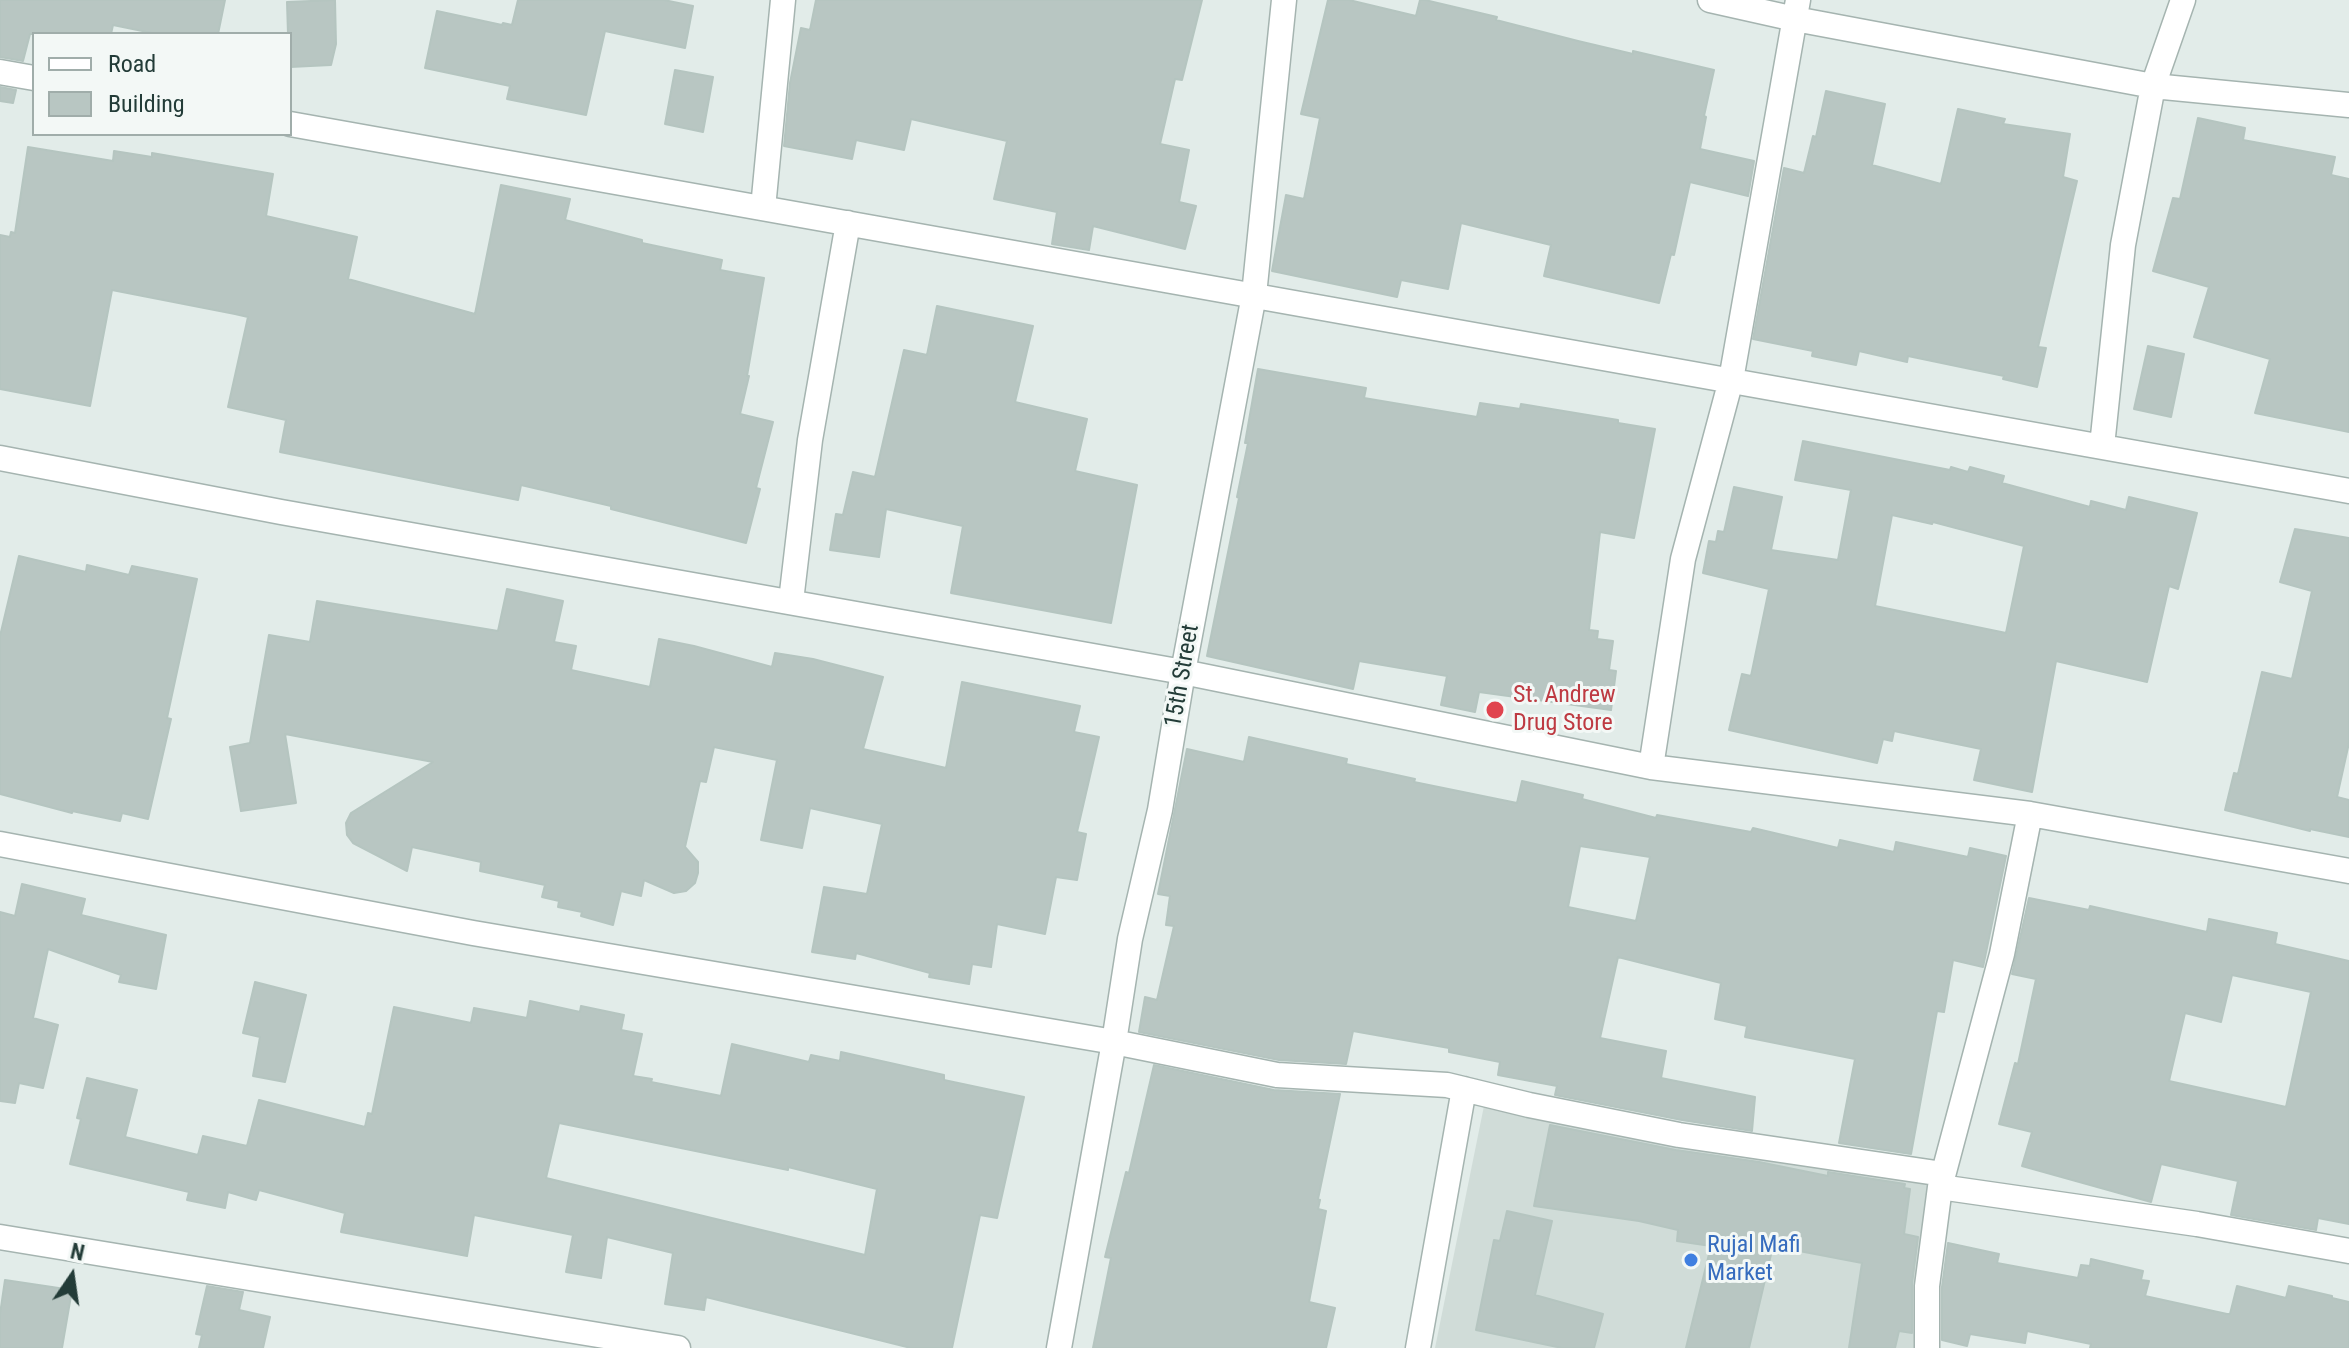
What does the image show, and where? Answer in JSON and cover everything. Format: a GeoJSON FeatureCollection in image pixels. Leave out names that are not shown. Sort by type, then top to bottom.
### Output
{"type":"FeatureCollection","features":[{"type":"Feature","properties":{"kind":"street"},"geometry":{"type":"LineString","coordinates":[[763,208],[783,0]]}},
{"type":"Feature","properties":{"kind":"street","name":"15th Street"},"geometry":{"type":"LineString","coordinates":[[1059,1348],[1130,939],[1160,810],[1254,295],[1284,0]]}},
{"type":"Feature","properties":{"kind":"street"},"geometry":{"type":"LineString","coordinates":[[1710,0],[1797,10],[2153,86],[2349,105]]}},
{"type":"Feature","properties":{"kind":"street"},"geometry":{"type":"LineString","coordinates":[[2102,446],[2123,245],[2153,86],[2183,0]]}},
{"type":"Feature","properties":{"kind":"street"},"geometry":{"type":"LineString","coordinates":[[1651,767],[1683,559],[1731,380],[1797,10]]}},
{"type":"Feature","properties":{"kind":"street"},"geometry":{"type":"LineString","coordinates":[[0,72],[32,78]]}},
{"type":"Feature","properties":{"kind":"street"},"geometry":{"type":"LineString","coordinates":[[292,124],[2349,491]]}},
{"type":"Feature","properties":{"kind":"street"},"geometry":{"type":"LineString","coordinates":[[791,601],[810,440],[848,223]]}},
{"type":"Feature","properties":{"kind":"street"},"geometry":{"type":"LineString","coordinates":[[0,458],[296,515],[1183,672],[1651,767],[2030,814],[2349,871]]}},
{"type":"Feature","properties":{"kind":"street"},"geometry":{"type":"LineString","coordinates":[[1927,1348],[1927,1286],[1941,1181],[2002,954],[2030,814]]}},
{"type":"Feature","properties":{"kind":"street"},"geometry":{"type":"LineString","coordinates":[[0,844],[473,933],[1114,1042],[1277,1075],[1447,1085],[1679,1135],[2349,1251]]}},
{"type":"Feature","properties":{"kind":"street"},"geometry":{"type":"LineString","coordinates":[[1418,1348],[1464,1089]]}},
{"type":"Feature","properties":{"kind":"street"},"geometry":{"type":"LineString","coordinates":[[0,1237],[678,1348]]}},
{"type":"Feature","properties":{"kind":"shaded area","name":"Rujal Mafi Market"},"geometry":{"type":"Polygon","coordinates":[[[1486,1096],[1929,1173],[1929,1348],[1435,1348],[1486,1096]]]}},
{"type":"Feature","properties":{"kind":"building"},"geometry":{"type":"Polygon","coordinates":[[[0,0],[225,0],[218,32],[147,32],[113,25],[111,32],[32,32],[23,61],[0,57],[0,0]]]}},
{"type":"Feature","properties":{"kind":"building"},"geometry":{"type":"Polygon","coordinates":[[[335,0],[336,44],[331,65],[292,67],[292,32],[288,32],[287,2],[335,0]]]}},
{"type":"Feature","properties":{"kind":"building"},"geometry":{"type":"Polygon","coordinates":[[[518,0],[664,0],[693,6],[685,48],[605,31],[586,115],[507,99],[510,86],[425,68],[437,11],[512,25],[518,0]]]}},
{"type":"Feature","properties":{"kind":"building"},"geometry":{"type":"Polygon","coordinates":[[[816,0],[1202,0],[1182,80],[1175,79],[1160,144],[1189,150],[1179,202],[1196,206],[1185,249],[1093,226],[1089,250],[1052,244],[1057,212],[994,199],[1007,141],[911,119],[904,150],[856,140],[852,159],[784,146],[790,83],[801,28],[810,30],[816,0]]]}},
{"type":"Feature","properties":{"kind":"building"},"geometry":{"type":"Polygon","coordinates":[[[1328,0],[1349,0],[1416,16],[1420,0],[1425,0],[1578,41],[1714,70],[1700,149],[1754,161],[1748,196],[1690,182],[1674,255],[1671,254],[1659,303],[1544,276],[1551,245],[1461,223],[1448,289],[1401,280],[1397,297],[1272,271],[1286,195],[1304,199],[1320,118],[1301,114],[1328,0]]]}},
{"type":"Feature","properties":{"kind":"building"},"geometry":{"type":"Polygon","coordinates":[[[675,70],[713,77],[703,132],[665,124],[675,70]]]}},
{"type":"Feature","properties":{"kind":"building"},"geometry":{"type":"Polygon","coordinates":[[[0,87],[16,90],[13,103],[0,101],[0,87]]]}},
{"type":"Feature","properties":{"kind":"building"},"geometry":{"type":"Polygon","coordinates":[[[1826,91],[1885,104],[1872,165],[1941,184],[1958,109],[2005,119],[2003,124],[2070,134],[2063,177],[2077,181],[2038,347],[2046,348],[2037,387],[2003,379],[2004,376],[1908,356],[1907,362],[1859,351],[1856,365],[1812,356],[1813,351],[1753,339],[1784,168],[1804,173],[1826,91]]]}},
{"type":"Feature","properties":{"kind":"building"},"geometry":{"type":"Polygon","coordinates":[[[2198,118],[2245,128],[2243,140],[2335,157],[2331,175],[2349,179],[2349,432],[2255,413],[2270,359],[2194,337],[2209,287],[2153,271],[2173,198],[2180,199],[2198,118]]]}},
{"type":"Feature","properties":{"kind":"building"},"geometry":{"type":"Polygon","coordinates":[[[28,147],[113,161],[114,151],[152,157],[152,153],[273,174],[266,216],[357,237],[348,279],[475,314],[501,185],[570,199],[565,220],[642,240],[642,243],[722,260],[720,270],[764,278],[740,414],[773,422],[746,543],[521,485],[518,500],[280,452],[286,420],[228,407],[248,317],[235,314],[112,290],[90,406],[0,389],[0,235],[10,237],[11,232],[15,233],[28,147]]]}},
{"type":"Feature","properties":{"kind":"building"},"geometry":{"type":"Polygon","coordinates":[[[937,306],[1033,326],[1015,402],[1087,419],[1075,471],[1137,485],[1111,623],[951,593],[963,526],[886,509],[879,557],[830,550],[836,514],[843,515],[853,472],[875,477],[904,350],[927,355],[937,306]]]}},
{"type":"Feature","properties":{"kind":"building"},"geometry":{"type":"Polygon","coordinates":[[[2148,346],[2184,354],[2171,417],[2134,409],[2148,346]]]}},
{"type":"Feature","properties":{"kind":"building"},"geometry":{"type":"Polygon","coordinates":[[[1258,369],[1366,388],[1364,398],[1477,417],[1480,403],[1520,409],[1521,404],[1655,429],[1634,538],[1600,532],[1589,630],[1598,631],[1597,639],[1613,641],[1609,670],[1616,671],[1611,710],[1479,692],[1475,712],[1441,705],[1447,676],[1359,661],[1353,689],[1207,656],[1239,498],[1258,369]]]}},
{"type":"Feature","properties":{"kind":"building"},"geometry":{"type":"Polygon","coordinates":[[[1803,441],[1950,470],[1951,467],[1968,472],[1970,467],[2004,476],[2002,483],[2090,507],[2091,501],[2126,510],[2129,497],[2197,513],[2178,589],[2169,586],[2147,682],[2056,661],[2032,792],[1974,780],[1981,749],[1894,731],[1892,741],[1883,739],[1877,763],[1729,730],[1742,674],[1751,676],[1769,589],[1703,573],[1709,541],[1716,542],[1718,531],[1724,532],[1734,487],[1782,497],[1771,550],[1838,560],[1851,490],[1795,480],[1803,441]],[[1892,515],[1875,606],[2006,633],[2024,546],[1892,515]]]}},
{"type":"Feature","properties":{"kind":"building"},"geometry":{"type":"Polygon","coordinates":[[[2295,529],[2349,538],[2349,743],[2337,797],[2349,800],[2349,837],[2310,831],[2225,810],[2234,773],[2238,774],[2262,672],[2292,679],[2312,591],[2280,582],[2295,529]]]}},
{"type":"Feature","properties":{"kind":"building"},"geometry":{"type":"Polygon","coordinates":[[[19,556],[86,572],[87,565],[129,575],[132,566],[197,579],[167,718],[171,719],[148,819],[122,813],[120,821],[72,813],[0,794],[0,636],[19,556]]]}},
{"type":"Feature","properties":{"kind":"building"},"geometry":{"type":"Polygon","coordinates":[[[507,589],[563,601],[554,642],[576,646],[571,670],[650,687],[659,639],[772,667],[775,653],[883,677],[863,749],[946,768],[962,682],[1080,706],[1074,732],[1099,737],[1077,832],[1086,834],[1077,880],[1056,877],[1045,934],[997,924],[991,967],[972,964],[969,984],[929,977],[930,973],[856,953],[855,959],[812,952],[824,887],[867,894],[882,824],[810,808],[802,848],[761,840],[777,760],[714,747],[706,782],[700,781],[685,847],[698,862],[695,883],[686,891],[674,893],[644,880],[641,896],[621,891],[613,925],[581,916],[582,912],[558,907],[559,901],[542,897],[545,885],[480,871],[481,862],[412,847],[407,871],[353,843],[347,835],[346,823],[351,813],[433,762],[285,734],[296,803],[241,811],[230,747],[250,743],[269,635],[310,642],[317,601],[498,631],[507,589]]]}},
{"type":"Feature","properties":{"kind":"building"},"geometry":{"type":"Polygon","coordinates":[[[1249,737],[1347,759],[1346,764],[1415,779],[1414,782],[1517,803],[1522,781],[1583,795],[1582,799],[1656,818],[1657,815],[1751,832],[1753,828],[1838,848],[1840,840],[1894,852],[1896,842],[1968,857],[1970,848],[2006,856],[1983,967],[1953,960],[1944,1012],[1937,1011],[1911,1154],[1839,1143],[1855,1059],[1745,1037],[1747,1026],[1715,1019],[1721,983],[1618,957],[1600,1038],[1666,1051],[1661,1078],[1755,1097],[1752,1131],[1555,1095],[1557,1086],[1498,1075],[1500,1062],[1449,1052],[1449,1048],[1353,1031],[1346,1064],[1279,1060],[1139,1032],[1145,997],[1157,1000],[1174,926],[1166,925],[1170,896],[1158,894],[1187,749],[1244,762],[1249,737]],[[1580,846],[1568,907],[1636,921],[1650,857],[1580,846]]]}},
{"type":"Feature","properties":{"kind":"building"},"geometry":{"type":"Polygon","coordinates":[[[22,884],[85,899],[81,915],[166,935],[156,989],[119,982],[121,975],[48,949],[33,1018],[58,1025],[43,1088],[19,1083],[15,1103],[0,1101],[0,912],[15,916],[22,884]]]}},
{"type":"Feature","properties":{"kind":"building"},"geometry":{"type":"Polygon","coordinates":[[[2029,898],[2089,910],[2090,906],[2207,932],[2209,919],[2277,933],[2275,944],[2349,961],[2349,1224],[2318,1218],[2316,1230],[2231,1215],[2238,1181],[2161,1164],[2151,1202],[2022,1166],[2032,1132],[1999,1124],[2015,1063],[2018,1064],[2036,979],[2012,974],[2029,898]],[[2232,975],[2221,1022],[2185,1013],[2169,1081],[2286,1107],[2311,992],[2232,975]]]}},
{"type":"Feature","properties":{"kind":"building"},"geometry":{"type":"Polygon","coordinates":[[[255,982],[306,995],[285,1082],[253,1076],[260,1037],[243,1033],[255,982]]]}},
{"type":"Feature","properties":{"kind":"building"},"geometry":{"type":"Polygon","coordinates":[[[530,1001],[580,1012],[581,1006],[624,1015],[621,1030],[642,1034],[633,1076],[721,1096],[732,1044],[809,1062],[811,1055],[840,1061],[841,1052],[944,1075],[944,1080],[1024,1097],[997,1218],[980,1215],[952,1348],[911,1348],[706,1297],[704,1310],[665,1304],[673,1253],[607,1237],[601,1278],[566,1272],[573,1235],[474,1215],[467,1256],[341,1232],[345,1213],[259,1190],[256,1200],[228,1192],[225,1208],[187,1200],[189,1192],[70,1164],[87,1078],[137,1090],[125,1137],[198,1155],[203,1136],[247,1146],[259,1100],[365,1127],[368,1113],[372,1114],[394,1007],[471,1023],[474,1008],[527,1018],[530,1001]],[[559,1123],[546,1178],[865,1255],[877,1189],[788,1167],[788,1170],[559,1123]]]}},
{"type":"Feature","properties":{"kind":"building"},"geometry":{"type":"Polygon","coordinates":[[[1154,1065],[1274,1090],[1340,1094],[1318,1199],[1318,1209],[1326,1211],[1309,1302],[1335,1308],[1326,1348],[1093,1348],[1111,1258],[1105,1257],[1126,1172],[1129,1173],[1154,1065]]]}},
{"type":"Feature","properties":{"kind":"building"},"geometry":{"type":"Polygon","coordinates":[[[1550,1125],[1828,1176],[1828,1172],[1905,1184],[1904,1188],[1910,1189],[1904,1234],[1918,1237],[1912,1284],[1912,1333],[1899,1331],[1895,1348],[1849,1348],[1862,1263],[1773,1246],[1749,1348],[1686,1348],[1711,1246],[1677,1241],[1678,1230],[1639,1221],[1534,1206],[1550,1125]]]}},
{"type":"Feature","properties":{"kind":"building"},"geometry":{"type":"Polygon","coordinates":[[[1507,1211],[1552,1221],[1535,1295],[1603,1314],[1594,1348],[1562,1348],[1476,1330],[1494,1240],[1500,1241],[1507,1211]]]}},
{"type":"Feature","properties":{"kind":"building"},"geometry":{"type":"Polygon","coordinates":[[[1948,1243],[1999,1254],[1997,1263],[2078,1278],[2081,1265],[2090,1266],[2091,1259],[2143,1271],[2141,1280],[2149,1281],[2145,1296],[2227,1314],[2230,1314],[2237,1286],[2286,1298],[2289,1286],[2332,1296],[2349,1302],[2349,1348],[2090,1348],[2091,1344],[2027,1331],[2025,1343],[1970,1334],[1967,1346],[1942,1340],[1942,1287],[1948,1243]]]}},
{"type":"Feature","properties":{"kind":"building"},"geometry":{"type":"Polygon","coordinates":[[[5,1280],[72,1290],[62,1348],[0,1348],[0,1314],[5,1280]]]}},
{"type":"Feature","properties":{"kind":"building"},"geometry":{"type":"Polygon","coordinates":[[[207,1286],[243,1292],[239,1310],[270,1317],[263,1348],[199,1348],[202,1335],[196,1334],[207,1286]]]}},
{"type":"Feature","properties":{"kind":"place","name":"St. Andrew Drug Store"},"geometry":{"type":"Point","coordinates":[1495,710]}},
{"type":"Feature","properties":{"kind":"place","name":"Rujal Mafi Market"},"geometry":{"type":"Point","coordinates":[1691,1260]}}]}
